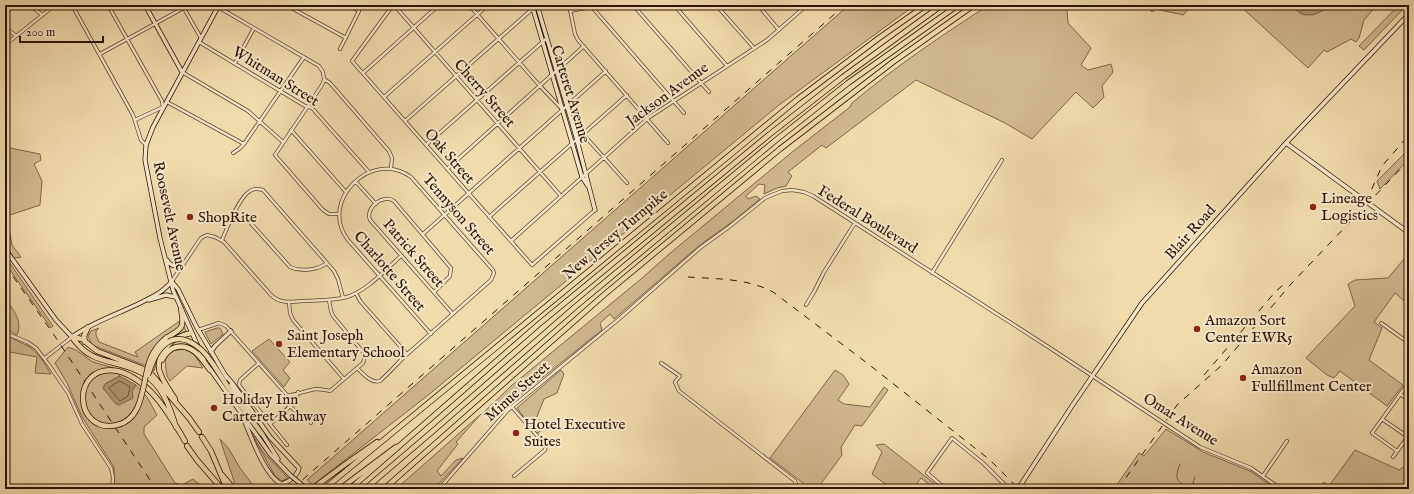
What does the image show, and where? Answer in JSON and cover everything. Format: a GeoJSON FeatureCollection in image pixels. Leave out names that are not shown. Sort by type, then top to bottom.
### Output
{"type":"FeatureCollection","features":[{"type":"Feature","properties":{"kind":"highway","name":"New Jersey Turnpike"},"geometry":{"type":"LineString","coordinates":[[324,489],[793,104],[879,38],[926,5]]}},
{"type":"Feature","properties":{"kind":"highway","name":"New Jersey Turnpike"},"geometry":{"type":"LineString","coordinates":[[350,489],[539,324],[770,134],[843,76],[942,5]]}},
{"type":"Feature","properties":{"kind":"highway","name":"New Jersey Turnpike"},"geometry":{"type":"LineString","coordinates":[[365,489],[574,307],[781,136],[848,83],[958,5]]}},
{"type":"Feature","properties":{"kind":"highway"},"geometry":{"type":"LineString","coordinates":[[384,489],[605,294],[756,169],[871,78],[974,5]]}},
{"type":"Feature","properties":{"kind":"highway"},"geometry":{"type":"LineString","coordinates":[[141,396],[150,358],[166,338],[177,332],[182,327],[183,321],[181,309]]}},
{"type":"Feature","properties":{"kind":"highway"},"geometry":{"type":"LineString","coordinates":[[85,342],[84,334],[88,328]]}},
{"type":"Feature","properties":{"kind":"highway"},"geometry":{"type":"LineString","coordinates":[[179,407],[159,369],[162,354],[167,346],[176,339],[191,333]]}},
{"type":"Feature","properties":{"kind":"highway"},"geometry":{"type":"LineString","coordinates":[[72,337],[82,339],[101,353],[148,372],[158,381],[192,422],[211,451],[227,489]]}},
{"type":"Feature","properties":{"kind":"highway"},"geometry":{"type":"LineString","coordinates":[[72,337],[78,345],[94,357],[138,371],[149,378],[159,388],[169,406],[176,427]]}},
{"type":"Feature","properties":{"kind":"highway"},"geometry":{"type":"LineString","coordinates":[[220,489],[186,444],[159,403],[145,386],[134,378],[118,371],[111,370],[94,376],[88,382],[84,390],[83,402],[90,417],[96,422],[104,425],[121,424],[133,414],[141,396],[155,356],[162,347],[170,342],[181,340],[193,343],[204,351],[235,398],[262,434]]}},
{"type":"Feature","properties":{"kind":"highway"},"geometry":{"type":"LineString","coordinates":[[165,381],[161,368],[162,360],[167,352],[177,347],[183,346],[191,349],[199,356],[210,370]]}},
{"type":"Feature","properties":{"kind":"highway"},"geometry":{"type":"LineString","coordinates":[[312,489],[369,447],[387,436]]}},
{"type":"Feature","properties":{"kind":"highway"},"geometry":{"type":"LineString","coordinates":[[340,489],[392,449],[403,444]]}},
{"type":"Feature","properties":{"kind":"highway"},"geometry":{"type":"LineString","coordinates":[[221,474],[230,489]]}},
{"type":"Feature","properties":{"kind":"highway"},"geometry":{"type":"LineString","coordinates":[[221,474],[234,489]]}},
{"type":"Feature","properties":{"kind":"street"},"geometry":{"type":"LineString","coordinates":[[30,5],[42,16]]}},
{"type":"Feature","properties":{"kind":"street"},"geometry":{"type":"LineString","coordinates":[[5,45],[55,5]]}},
{"type":"Feature","properties":{"kind":"street"},"geometry":{"type":"LineString","coordinates":[[72,5],[135,120],[141,140],[146,145]]}},
{"type":"Feature","properties":{"kind":"street"},"geometry":{"type":"LineString","coordinates":[[108,5],[162,101],[163,107],[135,120]]}},
{"type":"Feature","properties":{"kind":"street"},"geometry":{"type":"LineString","coordinates":[[145,5],[182,72],[248,111],[260,120],[283,142]]}},
{"type":"Feature","properties":{"kind":"street"},"geometry":{"type":"LineString","coordinates":[[100,54],[180,10],[182,5]]}},
{"type":"Feature","properties":{"kind":"street"},"geometry":{"type":"LineString","coordinates":[[182,5],[201,38]]}},
{"type":"Feature","properties":{"kind":"street"},"geometry":{"type":"LineString","coordinates":[[286,5],[346,38]]}},
{"type":"Feature","properties":{"kind":"street"},"geometry":{"type":"LineString","coordinates":[[296,10],[299,5]]}},
{"type":"Feature","properties":{"kind":"street"},"geometry":{"type":"LineString","coordinates":[[340,50],[359,11],[349,5]]}},
{"type":"Feature","properties":{"kind":"street","name":"Cherry Street"},"geometry":{"type":"LineString","coordinates":[[394,5],[561,196]]}},
{"type":"Feature","properties":{"kind":"street","name":"Oak Street"},"geometry":{"type":"LineString","coordinates":[[394,5],[352,61],[532,265],[595,210]]}},
{"type":"Feature","properties":{"kind":"street"},"geometry":{"type":"LineString","coordinates":[[363,73],[439,5]]}},
{"type":"Feature","properties":{"kind":"street"},"geometry":{"type":"LineString","coordinates":[[469,5],[562,109]]}},
{"type":"Feature","properties":{"kind":"street"},"geometry":{"type":"LineString","coordinates":[[384,97],[488,5]]}},
{"type":"Feature","properties":{"kind":"street"},"geometry":{"type":"LineString","coordinates":[[405,121],[532,7],[537,5]]}},
{"type":"Feature","properties":{"kind":"street","name":"Carteret Avenue"},"geometry":{"type":"LineString","coordinates":[[537,5],[577,140],[595,210]]}},
{"type":"Feature","properties":{"kind":"street"},"geometry":{"type":"LineString","coordinates":[[569,5],[575,34],[668,143]]}},
{"type":"Feature","properties":{"kind":"street"},"geometry":{"type":"LineString","coordinates":[[570,11],[592,5],[684,113]]}},
{"type":"Feature","properties":{"kind":"street"},"geometry":{"type":"LineString","coordinates":[[633,5],[709,92]]}},
{"type":"Feature","properties":{"kind":"street"},"geometry":{"type":"LineString","coordinates":[[674,5],[727,66]]}},
{"type":"Feature","properties":{"kind":"street"},"geometry":{"type":"LineString","coordinates":[[716,5],[754,48]]}},
{"type":"Feature","properties":{"kind":"street"},"geometry":{"type":"LineString","coordinates":[[758,5],[779,30]]}},
{"type":"Feature","properties":{"kind":"street","name":"Jackson Avenue"},"geometry":{"type":"LineString","coordinates":[[510,241],[648,118],[767,40],[807,5]]}},
{"type":"Feature","properties":{"kind":"street"},"geometry":{"type":"LineString","coordinates":[[218,6],[304,56],[320,67],[323,72],[324,79],[322,85],[275,154],[323,210],[329,214],[339,214],[341,202],[346,192],[368,172],[391,168],[392,158],[389,151],[330,83],[324,79]]}},
{"type":"Feature","properties":{"kind":"street","name":"Roosevelt Avenue"},"geometry":{"type":"LineString","coordinates":[[218,6],[153,127],[146,145],[146,171],[164,254],[176,297],[191,333],[210,370],[270,454],[290,475],[307,489]]}},
{"type":"Feature","properties":{"kind":"street","name":"Carteret Avenue"},"geometry":{"type":"LineString","coordinates":[[532,7],[582,177],[590,189]]}},
{"type":"Feature","properties":{"kind":"street","name":"Blair Road"},"geometry":{"type":"LineString","coordinates":[[1018,489],[1142,303],[1286,143],[1409,14]]}},
{"type":"Feature","properties":{"kind":"street"},"geometry":{"type":"LineString","coordinates":[[5,27],[16,36]]}},
{"type":"Feature","properties":{"kind":"street"},"geometry":{"type":"LineString","coordinates":[[235,63],[254,28]]}},
{"type":"Feature","properties":{"kind":"street"},"geometry":{"type":"LineString","coordinates":[[426,145],[547,37]]}},
{"type":"Feature","properties":{"kind":"street","name":"Whitman Street"},"geometry":{"type":"LineString","coordinates":[[198,42],[314,110],[368,172]]}},
{"type":"Feature","properties":{"kind":"street"},"geometry":{"type":"LineString","coordinates":[[447,169],[557,72],[584,46]]}},
{"type":"Feature","properties":{"kind":"street"},"geometry":{"type":"LineString","coordinates":[[233,153],[244,144],[304,56]]}},
{"type":"Feature","properties":{"kind":"street"},"geometry":{"type":"LineString","coordinates":[[423,234],[566,105],[606,71]]}},
{"type":"Feature","properties":{"kind":"street"},"geometry":{"type":"LineString","coordinates":[[489,217],[627,95]]}},
{"type":"Feature","properties":{"kind":"street"},"geometry":{"type":"LineString","coordinates":[[166,102],[244,144]]}},
{"type":"Feature","properties":{"kind":"street"},"geometry":{"type":"LineString","coordinates":[[291,130],[346,192]]}},
{"type":"Feature","properties":{"kind":"street"},"geometry":{"type":"LineString","coordinates":[[583,134],[627,183]]}},
{"type":"Feature","properties":{"kind":"street"},"geometry":{"type":"LineString","coordinates":[[1286,143],[1409,233]]}},
{"type":"Feature","properties":{"kind":"street"},"geometry":{"type":"LineString","coordinates":[[932,273],[1002,160]]}},
{"type":"Feature","properties":{"kind":"street","name":"Tennyson Street"},"geometry":{"type":"LineString","coordinates":[[391,168],[412,177],[493,270],[494,273],[491,280],[453,314]]}},
{"type":"Feature","properties":{"kind":"street"},"geometry":{"type":"LineString","coordinates":[[356,182],[376,204],[384,198],[392,200],[452,269],[450,277],[434,292]]}},
{"type":"Feature","properties":{"kind":"street"},"geometry":{"type":"LineString","coordinates":[[222,240],[234,212],[249,192],[254,189],[263,190],[337,276],[343,298]]}},
{"type":"Feature","properties":{"kind":"street","name":"Federal Boulevard"},"geometry":{"type":"LineString","coordinates":[[619,319],[700,248],[765,198],[775,193],[789,190],[804,192],[813,196],[1093,376]]}},
{"type":"Feature","properties":{"kind":"street","name":"Patrick Street"},"geometry":{"type":"LineString","coordinates":[[376,204],[370,211],[370,219],[453,314]]}},
{"type":"Feature","properties":{"kind":"street"},"geometry":{"type":"LineString","coordinates":[[234,212],[248,220],[284,262],[292,268],[298,270],[317,269],[327,263]]}},
{"type":"Feature","properties":{"kind":"street","name":"Charlotte Street"},"geometry":{"type":"LineString","coordinates":[[339,214],[345,235],[431,334]]}},
{"type":"Feature","properties":{"kind":"street"},"geometry":{"type":"LineString","coordinates":[[806,305],[824,272],[855,223]]}},
{"type":"Feature","properties":{"kind":"street"},"geometry":{"type":"LineString","coordinates":[[44,358],[72,337],[163,290],[172,282],[199,241],[204,236],[211,235],[222,240],[273,297],[280,301],[289,302],[329,300],[343,298],[356,293],[401,256]]}},
{"type":"Feature","properties":{"kind":"street"},"geometry":{"type":"LineString","coordinates":[[5,249],[56,320],[72,337]]}},
{"type":"Feature","properties":{"kind":"street"},"geometry":{"type":"LineString","coordinates":[[164,254],[171,265],[178,266],[183,264]]}},
{"type":"Feature","properties":{"kind":"street","name":"Roosevelt Avenue"},"geometry":{"type":"LineString","coordinates":[[172,282],[178,289],[198,330],[211,352],[281,466]]}},
{"type":"Feature","properties":{"kind":"street"},"geometry":{"type":"LineString","coordinates":[[356,293],[362,303],[407,354]]}},
{"type":"Feature","properties":{"kind":"street"},"geometry":{"type":"LineString","coordinates":[[146,300],[155,299],[166,295],[176,297]]}},
{"type":"Feature","properties":{"kind":"street"},"geometry":{"type":"LineString","coordinates":[[191,333],[219,323],[224,325],[260,363],[287,395],[292,396],[298,392],[316,389],[330,390],[364,362],[364,354],[334,318],[330,311],[329,300]]}},
{"type":"Feature","properties":{"kind":"street"},"geometry":{"type":"LineString","coordinates":[[289,302],[290,313],[295,322],[344,379]]}},
{"type":"Feature","properties":{"kind":"street"},"geometry":{"type":"LineString","coordinates":[[357,368],[364,375],[377,382],[453,314]]}},
{"type":"Feature","properties":{"kind":"street","name":"Minue Street"},"geometry":{"type":"LineString","coordinates":[[439,489],[512,407],[619,319]]}},
{"type":"Feature","properties":{"kind":"street"},"geometry":{"type":"LineString","coordinates":[[1381,323],[1409,343]]}},
{"type":"Feature","properties":{"kind":"street"},"geometry":{"type":"LineString","coordinates":[[5,330],[12,336],[33,346],[44,358],[67,391],[82,424],[111,468],[113,477],[112,489]]}},
{"type":"Feature","properties":{"kind":"street"},"geometry":{"type":"LineString","coordinates":[[211,352],[215,346],[231,331]]}},
{"type":"Feature","properties":{"kind":"street"},"geometry":{"type":"LineString","coordinates":[[260,363],[240,380],[239,385],[287,445]]}},
{"type":"Feature","properties":{"kind":"street"},"geometry":{"type":"LineString","coordinates":[[661,363],[680,376],[675,382],[679,391],[795,481],[798,489]]}},
{"type":"Feature","properties":{"kind":"street"},"geometry":{"type":"LineString","coordinates":[[226,376],[270,437],[299,468],[297,473],[287,482],[282,484],[278,482],[266,467],[242,415]]}},
{"type":"Feature","properties":{"kind":"street","name":"Omar Avenue"},"geometry":{"type":"LineString","coordinates":[[1093,376],[1204,449],[1244,465],[1281,489]]}},
{"type":"Feature","properties":{"kind":"street"},"geometry":{"type":"LineString","coordinates":[[1397,451],[1372,433],[1409,382]]}},
{"type":"Feature","properties":{"kind":"street"},"geometry":{"type":"LineString","coordinates":[[270,424],[290,406],[297,397],[298,392]]}},
{"type":"Feature","properties":{"kind":"street"},"geometry":{"type":"LineString","coordinates":[[1400,394],[1409,400]]}},
{"type":"Feature","properties":{"kind":"street"},"geometry":{"type":"LineString","coordinates":[[290,406],[297,413],[306,417],[311,422]]}},
{"type":"Feature","properties":{"kind":"street"},"geometry":{"type":"LineString","coordinates":[[512,407],[541,438],[546,447],[514,476]]}},
{"type":"Feature","properties":{"kind":"street"},"geometry":{"type":"LineString","coordinates":[[1382,419],[1408,436],[1393,457]]}},
{"type":"Feature","properties":{"kind":"street"},"geometry":{"type":"LineString","coordinates":[[946,489],[927,473],[952,438],[990,468],[1009,489]]}},
{"type":"Feature","properties":{"kind":"street"},"geometry":{"type":"LineString","coordinates":[[1263,476],[1287,441]]}},
{"type":"Feature","properties":{"kind":"shaded area"},"geometry":{"type":"Polygon","coordinates":[[[849,5],[915,5],[779,105],[427,396],[313,485],[307,480],[849,5]]]}},
{"type":"Feature","properties":{"kind":"shaded area"},"geometry":{"type":"Polygon","coordinates":[[[989,5],[1071,5],[1067,10],[1068,23],[1091,48],[1081,65],[1088,70],[1111,64],[1113,72],[1102,86],[1104,97],[1093,108],[1076,92],[1032,139],[1005,123],[916,80],[826,148],[822,145],[788,172],[792,176],[786,186],[764,194],[765,185],[759,184],[746,196],[748,199],[756,196],[760,199],[736,219],[700,245],[614,319],[610,314],[600,323],[602,330],[513,401],[502,412],[483,413],[511,386],[791,153],[850,107],[852,103],[868,90],[919,52],[989,5]]]}},
{"type":"Feature","properties":{"kind":"shaded area"},"geometry":{"type":"Polygon","coordinates":[[[1145,5],[1193,5],[1183,15],[1156,9],[1152,12],[1145,5]]]}},
{"type":"Feature","properties":{"kind":"shaded area"},"geometry":{"type":"Polygon","coordinates":[[[1239,5],[1294,5],[1296,10],[1313,15],[1330,6],[1337,8],[1344,5],[1377,5],[1364,20],[1359,38],[1356,42],[1351,39],[1327,52],[1324,50],[1308,68],[1239,5]]]}},
{"type":"Feature","properties":{"kind":"shaded area"},"geometry":{"type":"Polygon","coordinates":[[[1393,5],[1407,5],[1364,50],[1359,46],[1396,8],[1393,5]]]}},
{"type":"Feature","properties":{"kind":"shaded area"},"geometry":{"type":"Polygon","coordinates":[[[5,147],[40,154],[41,160],[34,164],[42,181],[40,205],[7,216],[12,245],[21,257],[14,258],[5,244],[5,147]]]}},
{"type":"Feature","properties":{"kind":"shaded area"},"geometry":{"type":"Polygon","coordinates":[[[1409,149],[1409,161],[1408,160],[1380,189],[1377,181],[1409,149]]]}},
{"type":"Feature","properties":{"kind":"shaded area"},"geometry":{"type":"Polygon","coordinates":[[[1409,253],[1409,305],[1395,293],[1374,322],[1382,328],[1369,360],[1403,385],[1387,406],[1340,371],[1334,378],[1327,375],[1306,358],[1355,306],[1348,284],[1355,280],[1388,278],[1409,253]]]}},
{"type":"Feature","properties":{"kind":"shaded area"},"geometry":{"type":"Polygon","coordinates":[[[5,256],[53,326],[51,328],[5,263],[5,256]]]}},
{"type":"Feature","properties":{"kind":"shaded area"},"geometry":{"type":"Polygon","coordinates":[[[5,298],[18,320],[19,330],[17,335],[9,329],[5,320],[5,298]]]}},
{"type":"Feature","properties":{"kind":"shaded area"},"geometry":{"type":"Polygon","coordinates":[[[181,320],[186,331],[178,335],[160,351],[154,371],[144,365],[92,345],[88,336],[91,331],[99,328],[96,331],[96,335],[99,342],[138,357],[135,352],[181,320]]]}},
{"type":"Feature","properties":{"kind":"shaded area"},"geometry":{"type":"Polygon","coordinates":[[[220,328],[223,334],[211,344],[205,332],[220,328]]]}},
{"type":"Feature","properties":{"kind":"shaded area"},"geometry":{"type":"Polygon","coordinates":[[[5,334],[32,349],[51,374],[35,373],[37,357],[5,351],[5,334]]]}},
{"type":"Feature","properties":{"kind":"shaded area"},"geometry":{"type":"Polygon","coordinates":[[[269,339],[290,362],[283,370],[290,378],[284,387],[252,351],[269,339]]]}},
{"type":"Feature","properties":{"kind":"shaded area"},"geometry":{"type":"Polygon","coordinates":[[[68,347],[76,350],[93,362],[114,368],[120,376],[105,384],[132,391],[136,385],[147,397],[157,415],[144,427],[144,434],[175,483],[182,485],[193,479],[205,489],[114,489],[114,467],[82,417],[67,383],[55,363],[68,347]]]}},
{"type":"Feature","properties":{"kind":"shaded area"},"geometry":{"type":"Polygon","coordinates":[[[184,349],[194,354],[203,368],[187,366],[170,381],[166,373],[165,359],[172,351],[184,349]]]}},
{"type":"Feature","properties":{"kind":"shaded area"},"geometry":{"type":"Polygon","coordinates":[[[561,370],[564,374],[557,393],[544,399],[536,419],[545,422],[541,431],[536,434],[517,408],[561,370]]]}},
{"type":"Feature","properties":{"kind":"shaded area"},"geometry":{"type":"Polygon","coordinates":[[[835,370],[843,375],[849,384],[838,400],[844,404],[870,407],[884,387],[888,390],[862,426],[855,425],[841,447],[842,455],[817,489],[805,489],[803,483],[770,458],[835,370]]]}},
{"type":"Feature","properties":{"kind":"shaded area"},"geometry":{"type":"Polygon","coordinates":[[[481,414],[456,442],[458,444],[437,471],[441,476],[456,460],[463,458],[434,489],[396,489],[481,414]]]}},
{"type":"Feature","properties":{"kind":"shaded area"},"geometry":{"type":"Polygon","coordinates":[[[1166,429],[1203,452],[1250,471],[1276,489],[1114,489],[1139,453],[1144,456],[1166,429]]]}},
{"type":"Feature","properties":{"kind":"shaded area"},"geometry":{"type":"Polygon","coordinates":[[[253,436],[263,452],[288,478],[282,481],[275,476],[253,436]]]}},
{"type":"Feature","properties":{"kind":"shaded area"},"geometry":{"type":"Polygon","coordinates":[[[220,439],[229,449],[240,468],[256,489],[238,489],[236,487],[220,439]]]}},
{"type":"Feature","properties":{"kind":"shaded area"},"geometry":{"type":"Polygon","coordinates":[[[884,444],[941,489],[935,489],[921,478],[913,489],[892,489],[872,474],[882,452],[876,445],[884,444]]]}},
{"type":"Feature","properties":{"kind":"shaded area"},"geometry":{"type":"Polygon","coordinates":[[[1355,450],[1399,470],[1409,463],[1409,489],[1319,489],[1324,482],[1329,486],[1355,450]]]}},
{"type":"Feature","properties":{"kind":"water"},"geometry":{"type":"Polygon","coordinates":[[[1294,5],[1344,5],[1339,8],[1330,6],[1316,14],[1306,15],[1298,11],[1294,5]]]}},
{"type":"Feature","properties":{"kind":"water"},"geometry":{"type":"Polygon","coordinates":[[[120,376],[136,385],[132,391],[133,398],[119,405],[115,403],[103,388],[105,384],[120,376]]]}},
{"type":"Feature","properties":{"kind":"waterway"},"geometry":{"type":"LineString","coordinates":[[1180,464],[1177,477],[1182,484],[1190,489]]}},
{"type":"Feature","properties":{"kind":"waterway"},"geometry":{"type":"LineString","coordinates":[[1191,489],[1195,477]]}},
{"type":"Feature","properties":{"kind":"railway"},"geometry":{"type":"LineString","coordinates":[[292,489],[845,5]]}},
{"type":"Feature","properties":{"kind":"railway"},"geometry":{"type":"LineString","coordinates":[[1366,202],[1382,166],[1409,135]]}},
{"type":"Feature","properties":{"kind":"railway"},"geometry":{"type":"LineString","coordinates":[[1118,489],[1177,405],[1222,365],[1291,284],[1409,160]]}},
{"type":"Feature","properties":{"kind":"railway"},"geometry":{"type":"LineString","coordinates":[[5,265],[54,335],[156,489]]}},
{"type":"Feature","properties":{"kind":"railway"},"geometry":{"type":"LineString","coordinates":[[688,277],[742,282],[763,287],[773,292],[867,363],[990,460],[1019,489]]}},
{"type":"Feature","properties":{"kind":"railway"},"geometry":{"type":"LineString","coordinates":[[1204,375],[1276,291],[1288,281]]}},
{"type":"Feature","properties":{"kind":"place","name":"Lineage Logistics"},"geometry":{"type":"Point","coordinates":[1313,207]}},
{"type":"Feature","properties":{"kind":"place","name":"ShopRite"},"geometry":{"type":"Point","coordinates":[190,217]}},
{"type":"Feature","properties":{"kind":"place","name":"Amazon Sort Center EWR5"},"geometry":{"type":"Point","coordinates":[1197,329]}},
{"type":"Feature","properties":{"kind":"place","name":"Saint Joseph Elementary School"},"geometry":{"type":"Point","coordinates":[279,344]}},
{"type":"Feature","properties":{"kind":"place","name":"Amazon Fullfillment Center"},"geometry":{"type":"Point","coordinates":[1243,378]}},
{"type":"Feature","properties":{"kind":"place","name":"Holiday Inn Carteret Rahway"},"geometry":{"type":"Point","coordinates":[214,408]}},
{"type":"Feature","properties":{"kind":"place","name":"Hotel Executive Suites"},"geometry":{"type":"Point","coordinates":[516,433]}}]}
